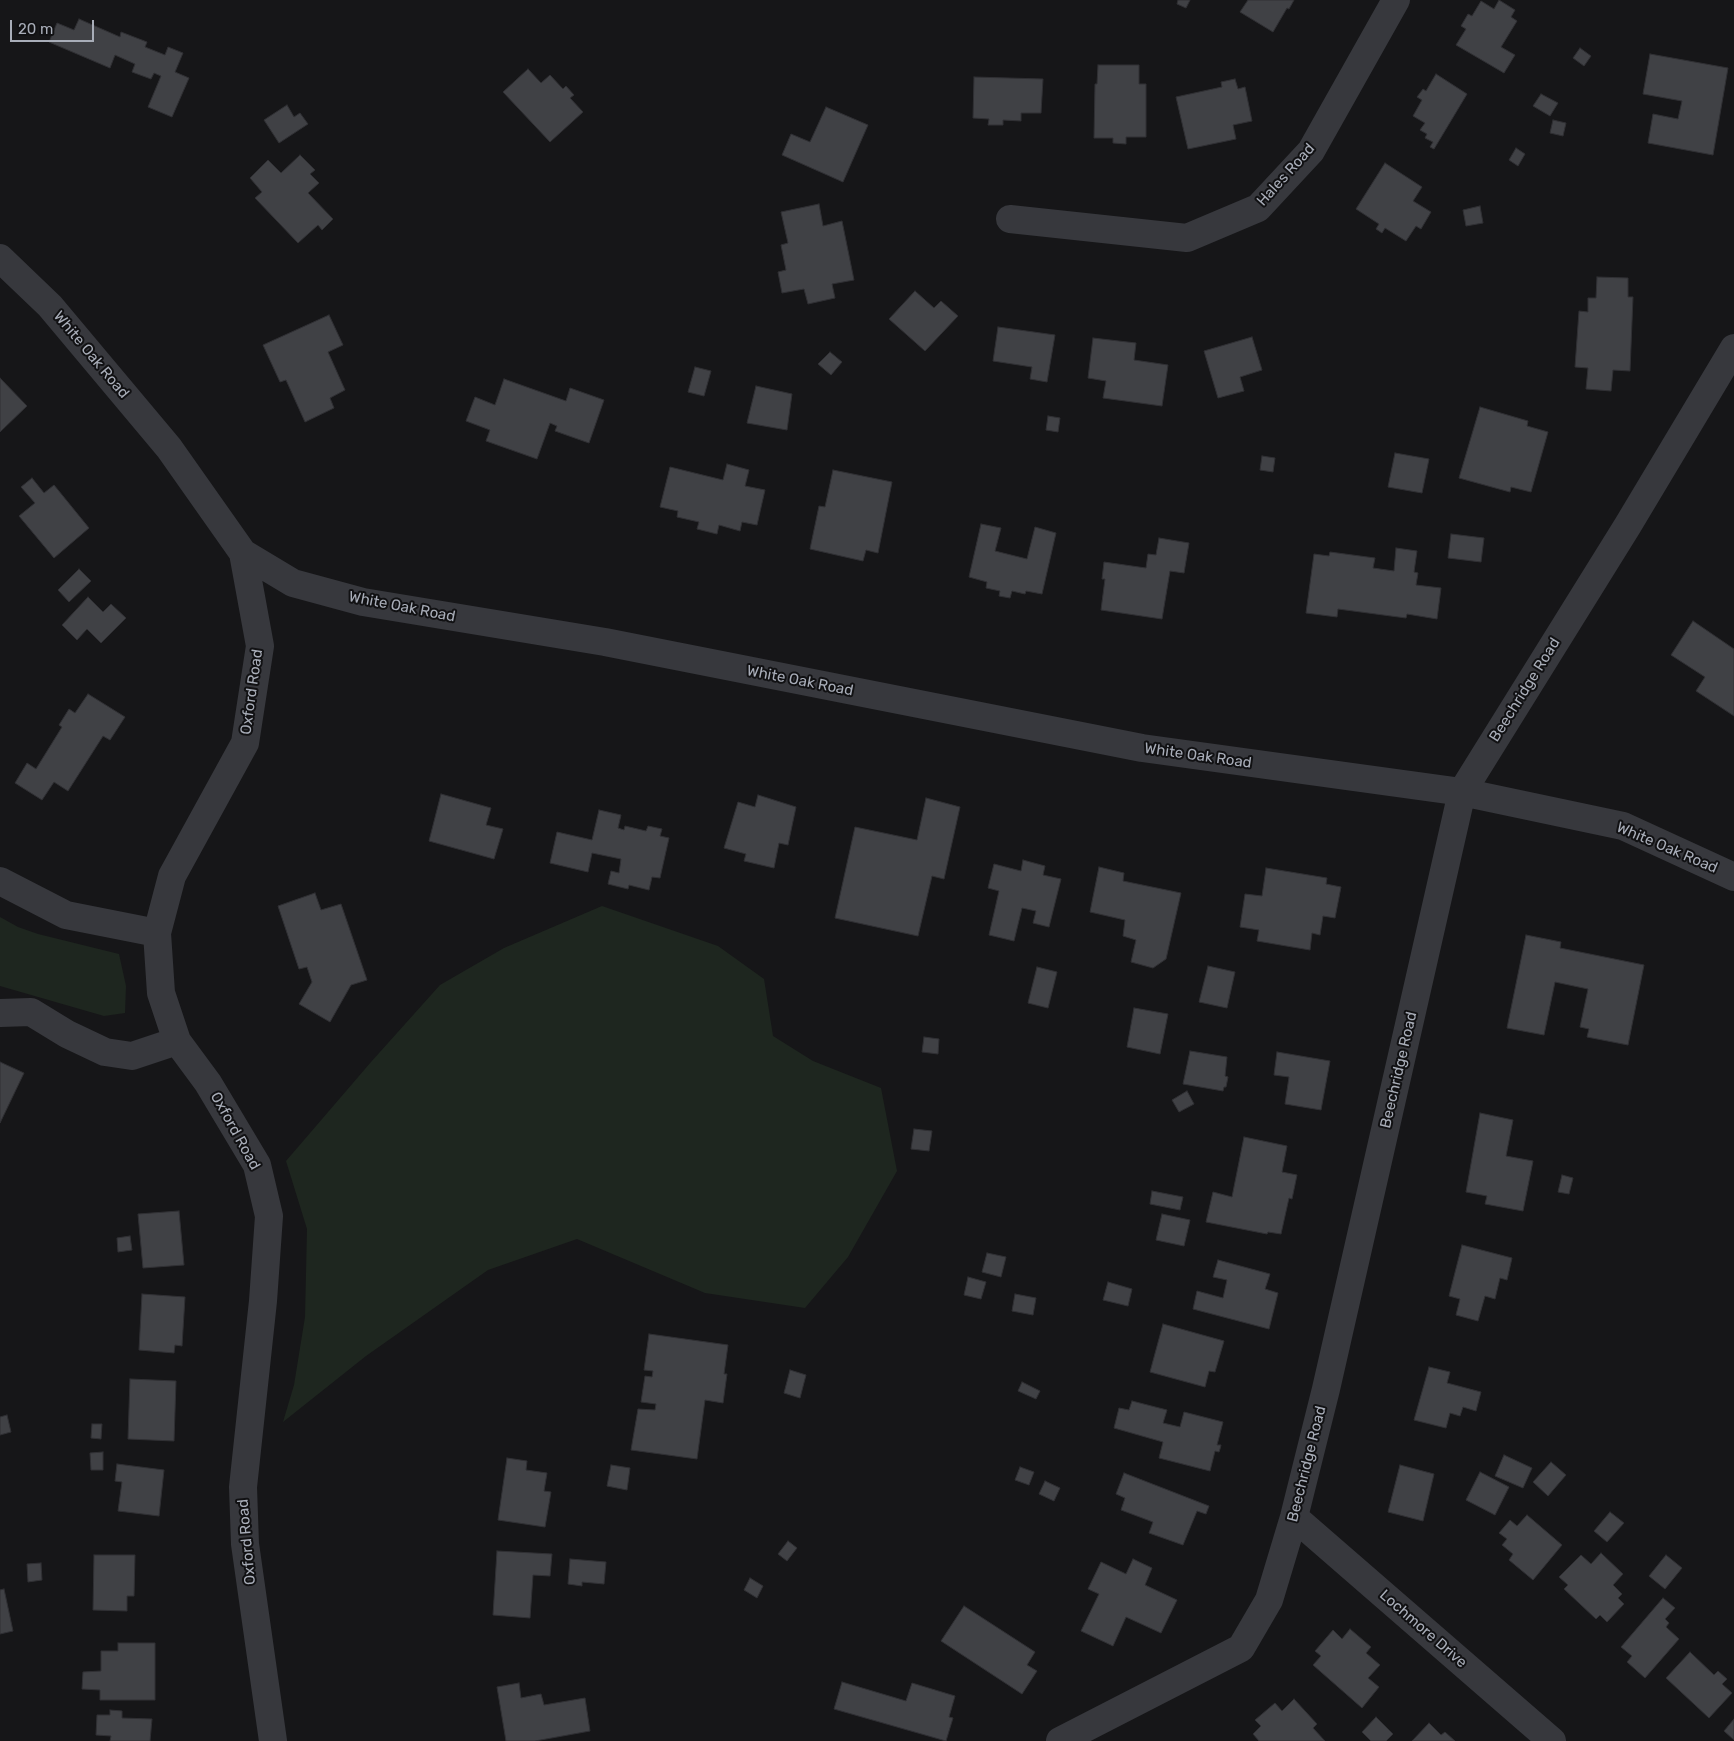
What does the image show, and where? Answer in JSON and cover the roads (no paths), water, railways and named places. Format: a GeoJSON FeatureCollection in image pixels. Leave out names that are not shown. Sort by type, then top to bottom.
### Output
{"type":"FeatureCollection","features":[{"type":"Feature","properties":{"kind":"street","name":"Hales Road"},"geometry":{"type":"LineString","coordinates":[[1010,219],[1188,238],[1258,208],[1311,151],[1396,0]]}},
{"type":"Feature","properties":{"kind":"street","name":"White Oak Road"},"geometry":{"type":"LineString","coordinates":[[0,258],[50,306],[169,448],[243,554],[293,582],[363,602],[605,642],[1142,748],[1462,792],[1623,826],[1734,876]]}},
{"type":"Feature","properties":{"kind":"street","name":"Beechridge Road"},"geometry":{"type":"LineString","coordinates":[[1060,1741],[1241,1648],[1269,1600],[1294,1517],[1328,1380],[1462,792],[1623,534],[1734,348]]}},
{"type":"Feature","properties":{"kind":"street","name":"Oxford Road"},"geometry":{"type":"LineString","coordinates":[[243,554],[260,646],[245,743],[172,876],[158,933],[161,993],[177,1041],[208,1083],[257,1165],[269,1216],[264,1300],[243,1488],[245,1544],[273,1741]]}},
{"type":"Feature","properties":{"kind":"street"},"geometry":{"type":"LineString","coordinates":[[0,881],[66,915],[158,933]]}},
{"type":"Feature","properties":{"kind":"street"},"geometry":{"type":"LineString","coordinates":[[0,1013],[31,1012],[67,1034],[105,1052],[132,1056],[177,1041]]}},
{"type":"Feature","properties":{"kind":"street","name":"Lochmore Drive"},"geometry":{"type":"LineString","coordinates":[[1294,1517],[1552,1741]]}}]}
